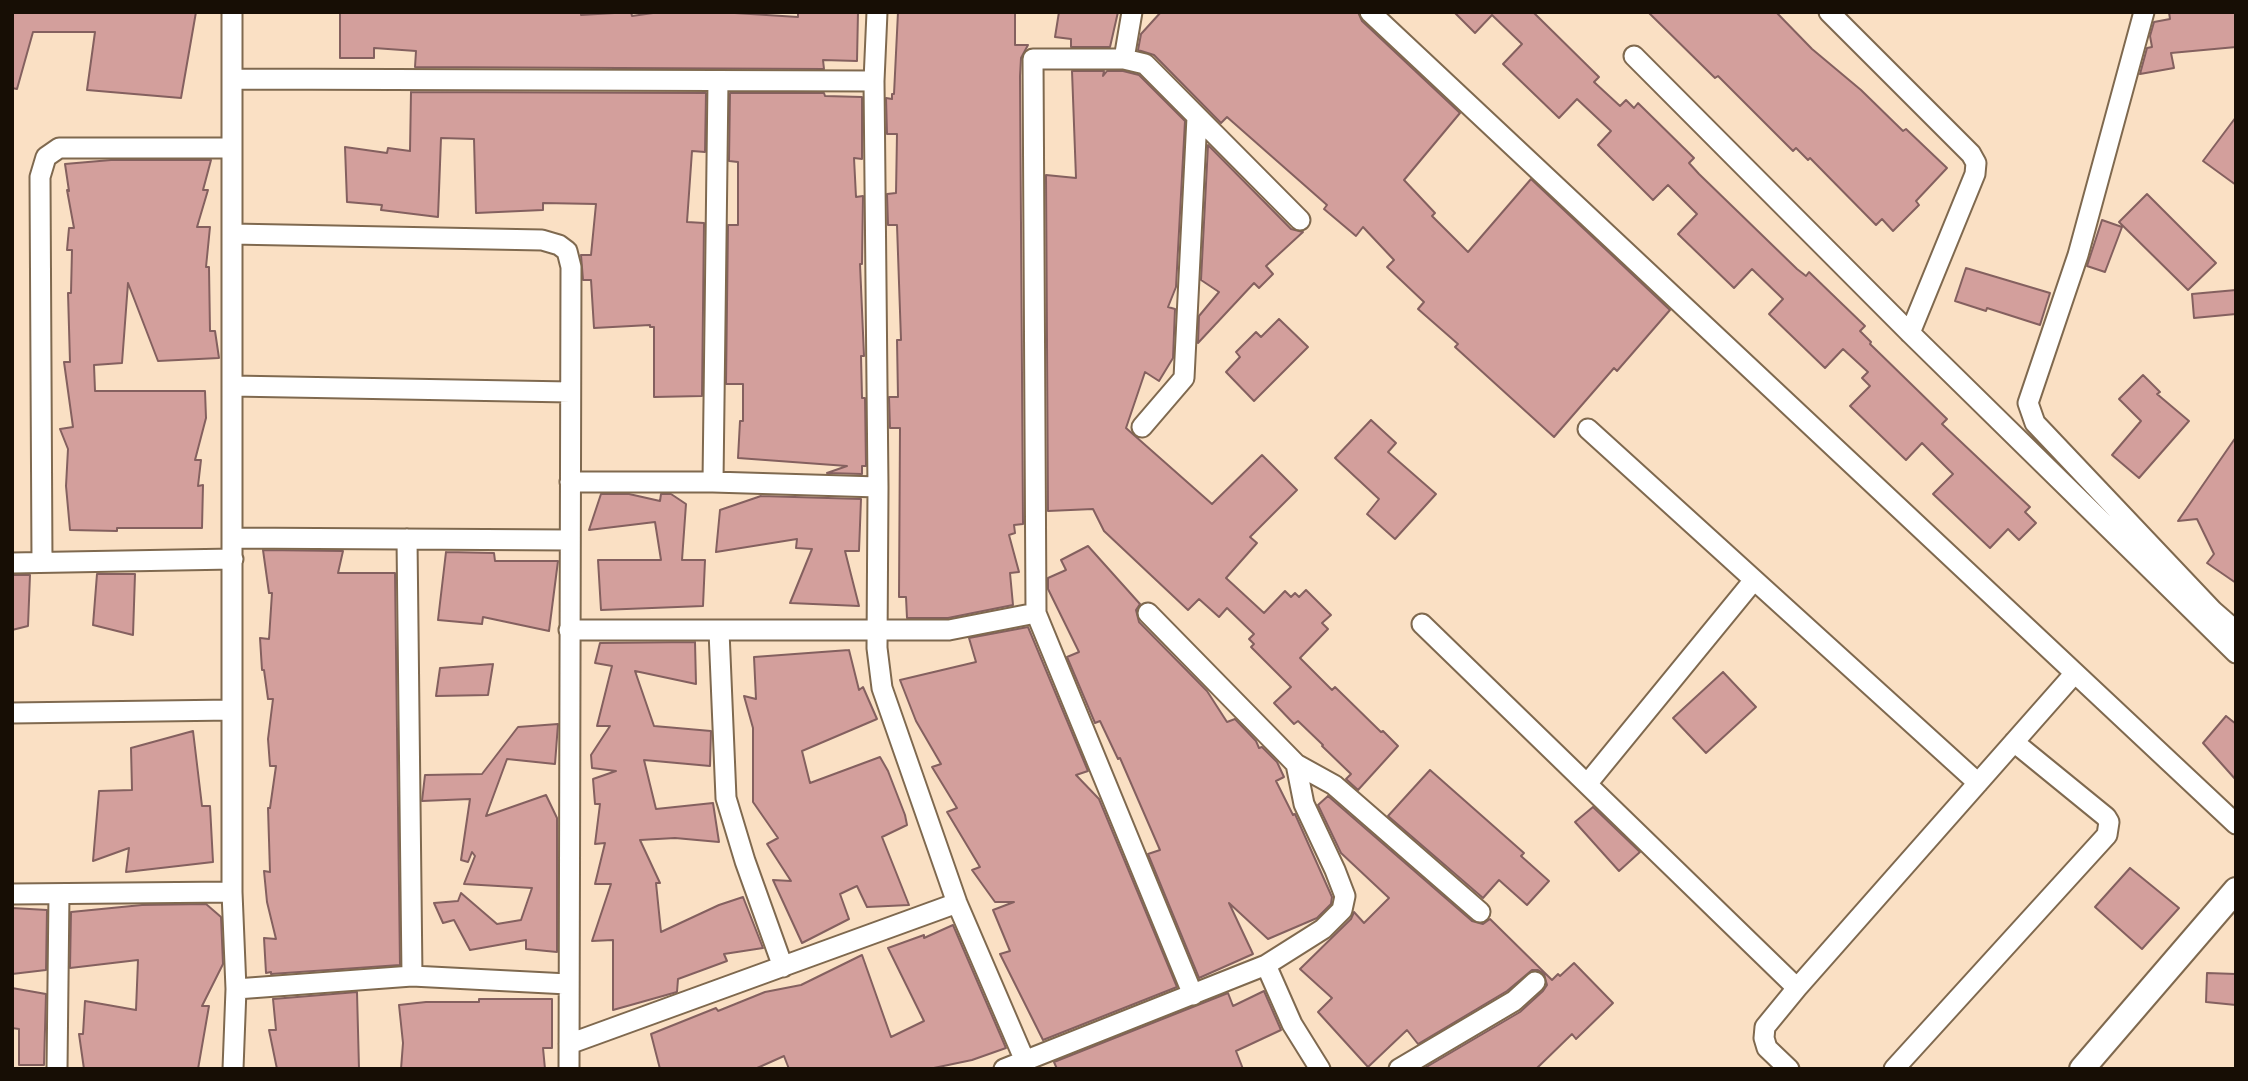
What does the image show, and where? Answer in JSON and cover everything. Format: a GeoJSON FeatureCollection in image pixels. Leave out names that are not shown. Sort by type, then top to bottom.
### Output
{"type":"FeatureCollection","features":[{"type":"Feature","properties":{"kind":"street"},"geometry":{"type":"LineString","coordinates":[[232,12],[232,891],[236,989],[233,1069]]}},
{"type":"Feature","properties":{"kind":"street"},"geometry":{"type":"LineString","coordinates":[[877,12],[874,82],[877,648],[882,688],[957,904],[1025,1061]]}},
{"type":"Feature","properties":{"kind":"street"},"geometry":{"type":"LineString","coordinates":[[1124,59],[1132,12]]}},
{"type":"Feature","properties":{"kind":"street"},"geometry":{"type":"LineString","coordinates":[[1370,12],[2236,824]]}},
{"type":"Feature","properties":{"kind":"street"},"geometry":{"type":"LineString","coordinates":[[1829,12],[1971,154],[1976,163],[1975,174],[1910,333]]}},
{"type":"Feature","properties":{"kind":"street"},"geometry":{"type":"LineString","coordinates":[[2144,12],[2078,255],[2028,403],[2035,423],[2213,611],[2236,631]]}},
{"type":"Feature","properties":{"kind":"street"},"geometry":{"type":"LineString","coordinates":[[1634,56],[1910,333],[2236,653]]}},
{"type":"Feature","properties":{"kind":"street"},"geometry":{"type":"LineString","coordinates":[[1193,995],[1036,613],[1033,59],[1124,59],[1145,64],[1300,220]]}},
{"type":"Feature","properties":{"kind":"street"},"geometry":{"type":"LineString","coordinates":[[232,79],[874,82]]}},
{"type":"Feature","properties":{"kind":"street"},"geometry":{"type":"LineString","coordinates":[[713,482],[718,81]]}},
{"type":"Feature","properties":{"kind":"street"},"geometry":{"type":"LineString","coordinates":[[1142,427],[1184,378],[1197,117]]}},
{"type":"Feature","properties":{"kind":"street"},"geometry":{"type":"LineString","coordinates":[[42,562],[40,177],[46,158],[59,148],[232,148]]}},
{"type":"Feature","properties":{"kind":"street"},"geometry":{"type":"LineString","coordinates":[[232,234],[542,240],[567,251],[571,267],[569,1069]]}},
{"type":"Feature","properties":{"kind":"street"},"geometry":{"type":"LineString","coordinates":[[232,386],[570,392]]}},
{"type":"Feature","properties":{"kind":"street"},"geometry":{"type":"LineString","coordinates":[[1588,429],[1978,783]]}},
{"type":"Feature","properties":{"kind":"street"},"geometry":{"type":"LineString","coordinates":[[570,482],[713,482],[878,487]]}},
{"type":"Feature","properties":{"kind":"street"},"geometry":{"type":"LineString","coordinates":[[232,538],[569,540]]}},
{"type":"Feature","properties":{"kind":"street"},"geometry":{"type":"LineString","coordinates":[[407,539],[412,976]]}},
{"type":"Feature","properties":{"kind":"street"},"geometry":{"type":"LineString","coordinates":[[12,563],[233,559]]}},
{"type":"Feature","properties":{"kind":"street"},"geometry":{"type":"LineString","coordinates":[[1587,784],[1754,580]]}},
{"type":"Feature","properties":{"kind":"street"},"geometry":{"type":"LineString","coordinates":[[569,630],[949,630],[1036,613]]}},
{"type":"Feature","properties":{"kind":"street"},"geometry":{"type":"LineString","coordinates":[[1148,613],[1296,764],[1334,785],[1480,912]]}},
{"type":"Feature","properties":{"kind":"street"},"geometry":{"type":"LineString","coordinates":[[1422,624],[1797,988]]}},
{"type":"Feature","properties":{"kind":"street"},"geometry":{"type":"LineString","coordinates":[[719,631],[726,798],[745,861],[783,967]]}},
{"type":"Feature","properties":{"kind":"street"},"geometry":{"type":"LineString","coordinates":[[1789,1069],[1768,1048],[1764,1038],[1765,1027],[2075,673]]}},
{"type":"Feature","properties":{"kind":"street"},"geometry":{"type":"LineString","coordinates":[[12,713],[232,709]]}},
{"type":"Feature","properties":{"kind":"street"},"geometry":{"type":"LineString","coordinates":[[1894,1069],[2107,835],[2109,822],[2106,817],[2014,741]]}},
{"type":"Feature","properties":{"kind":"street"},"geometry":{"type":"LineString","coordinates":[[1004,1069],[1266,965],[1323,929],[1342,910],[1345,897],[1304,804],[1296,764]]}},
{"type":"Feature","properties":{"kind":"street"},"geometry":{"type":"LineString","coordinates":[[2082,1069],[2236,890]]}},
{"type":"Feature","properties":{"kind":"street"},"geometry":{"type":"LineString","coordinates":[[12,894],[232,891]]}},
{"type":"Feature","properties":{"kind":"street"},"geometry":{"type":"LineString","coordinates":[[57,1069],[59,894]]}},
{"type":"Feature","properties":{"kind":"street"},"geometry":{"type":"LineString","coordinates":[[569,1044],[957,904]]}},
{"type":"Feature","properties":{"kind":"street"},"geometry":{"type":"LineString","coordinates":[[1266,965],[1292,1024],[1320,1069]]}},
{"type":"Feature","properties":{"kind":"street"},"geometry":{"type":"LineString","coordinates":[[236,989],[412,976],[568,984]]}},
{"type":"Feature","properties":{"kind":"street"},"geometry":{"type":"LineString","coordinates":[[1399,1069],[1514,1001],[1535,982]]}},
{"type":"Feature","properties":{"kind":"building"},"geometry":{"type":"Polygon","coordinates":[[[12,12],[196,12],[181,98],[87,90],[95,32],[33,32],[17,89],[12,88],[12,12]]]}},
{"type":"Feature","properties":{"kind":"building"},"geometry":{"type":"Polygon","coordinates":[[[340,12],[581,12],[581,15],[631,12],[632,16],[660,12],[719,12],[798,17],[798,12],[858,12],[857,61],[823,60],[824,69],[415,67],[416,51],[374,48],[374,58],[340,58],[340,12]]]}},
{"type":"Feature","properties":{"kind":"building"},"geometry":{"type":"Polygon","coordinates":[[[898,12],[1015,12],[1015,45],[1028,45],[1021,58],[1020,76],[1023,524],[1014,525],[1015,533],[1009,535],[1019,572],[1010,573],[1013,605],[948,618],[907,618],[906,597],[899,597],[900,428],[890,428],[889,397],[898,397],[897,340],[901,340],[897,225],[888,225],[887,194],[896,193],[897,134],[887,134],[886,98],[892,99],[894,94],[898,12]]]}},
{"type":"Feature","properties":{"kind":"building"},"geometry":{"type":"Polygon","coordinates":[[[1059,12],[1118,12],[1110,47],[1071,47],[1071,39],[1055,37],[1059,12]]]}},
{"type":"Feature","properties":{"kind":"building"},"geometry":{"type":"Polygon","coordinates":[[[1161,12],[1358,12],[1362,21],[1460,113],[1404,180],[1435,213],[1432,216],[1468,252],[1531,179],[1670,310],[1617,371],[1614,368],[1554,437],[1455,347],[1458,344],[1418,309],[1424,302],[1387,267],[1394,260],[1363,227],[1356,236],[1324,209],[1327,205],[1227,117],[1221,123],[1154,55],[1138,50],[1141,34],[1161,12]]]}},
{"type":"Feature","properties":{"kind":"building"},"geometry":{"type":"Polygon","coordinates":[[[1454,12],[1533,12],[1599,77],[1594,82],[1620,106],[1626,100],[1634,108],[1638,103],[1694,158],[1689,163],[1699,174],[1797,269],[1806,276],[1809,272],[1865,326],[1860,331],[1870,344],[1947,419],[1942,424],[2030,507],[2025,512],[2036,523],[2019,540],[2008,529],[1990,548],[1933,494],[1953,474],[1922,443],[1906,460],[1850,406],[1870,386],[1862,378],[1868,372],[1843,349],[1825,368],[1769,314],[1783,299],[1752,269],[1734,288],[1678,234],[1697,214],[1668,185],[1653,200],[1598,145],[1611,131],[1577,99],[1559,118],[1503,64],[1522,44],[1492,15],[1475,33],[1454,12]]]}},
{"type":"Feature","properties":{"kind":"building"},"geometry":{"type":"Polygon","coordinates":[[[1648,12],[1776,12],[1812,49],[1861,90],[1903,131],[1906,129],[1947,168],[1916,201],[1919,205],[1893,231],[1882,219],[1876,225],[1810,158],[1808,160],[1796,148],[1793,151],[1718,76],[1715,78],[1648,12]]]}},
{"type":"Feature","properties":{"kind":"building"},"geometry":{"type":"Polygon","coordinates":[[[2169,12],[2236,12],[2236,47],[2171,53],[2174,68],[2140,74],[2147,48],[2152,47],[2150,36],[2154,22],[2170,19],[2169,12]]]}},
{"type":"Feature","properties":{"kind":"building"},"geometry":{"type":"Polygon","coordinates":[[[1072,71],[1104,71],[1103,76],[1107,71],[1139,75],[1185,121],[1176,287],[1168,307],[1175,309],[1173,358],[1159,381],[1145,372],[1126,428],[1212,504],[1262,455],[1297,490],[1250,537],[1257,543],[1226,578],[1264,613],[1285,591],[1291,597],[1295,593],[1299,597],[1306,590],[1331,615],[1322,623],[1328,629],[1300,658],[1332,690],[1335,687],[1398,746],[1358,790],[1346,779],[1351,774],[1323,745],[1298,721],[1294,724],[1274,703],[1291,687],[1251,647],[1254,644],[1249,639],[1254,634],[1227,608],[1219,617],[1199,599],[1188,610],[1104,531],[1093,509],[1048,511],[1046,175],[1076,178],[1072,71]]]}},
{"type":"Feature","properties":{"kind":"building"},"geometry":{"type":"Polygon","coordinates":[[[411,92],[706,93],[705,152],[692,151],[687,222],[704,223],[702,396],[654,397],[654,327],[594,328],[591,280],[583,280],[581,255],[591,255],[596,204],[543,203],[543,210],[476,213],[474,139],[441,138],[438,217],[381,210],[382,205],[347,202],[345,147],[387,153],[388,148],[410,151],[411,92]]]}},
{"type":"Feature","properties":{"kind":"building"},"geometry":{"type":"Polygon","coordinates":[[[730,93],[824,93],[825,96],[862,97],[862,159],[854,158],[856,197],[863,196],[860,264],[864,356],[861,356],[866,466],[862,466],[862,474],[827,473],[847,466],[738,458],[740,421],[743,421],[743,384],[726,384],[728,225],[738,225],[738,162],[729,161],[730,93]]]}},
{"type":"Feature","properties":{"kind":"building"},"geometry":{"type":"Polygon","coordinates":[[[2236,117],[2236,185],[2203,161],[2236,117]]]}},
{"type":"Feature","properties":{"kind":"building"},"geometry":{"type":"Polygon","coordinates":[[[1208,145],[1291,229],[1303,232],[1266,266],[1273,274],[1259,288],[1254,283],[1198,343],[1199,316],[1219,292],[1201,280],[1208,145]]]}},
{"type":"Feature","properties":{"kind":"building"},"geometry":{"type":"Polygon","coordinates":[[[111,160],[211,160],[203,190],[208,190],[197,227],[210,227],[206,267],[209,267],[210,331],[215,331],[219,358],[158,361],[128,283],[122,363],[94,365],[95,391],[205,391],[206,418],[195,460],[201,460],[198,486],[203,485],[202,528],[70,530],[66,486],[68,449],[60,429],[73,427],[64,362],[70,362],[68,293],[71,293],[72,250],[67,250],[69,228],[74,228],[65,164],[111,160]]]}},
{"type":"Feature","properties":{"kind":"building"},"geometry":{"type":"Polygon","coordinates":[[[2147,194],[2216,263],[2188,290],[2119,222],[2147,194]]]}},
{"type":"Feature","properties":{"kind":"building"},"geometry":{"type":"Polygon","coordinates":[[[2102,220],[2122,227],[2105,272],[2087,266],[2102,220]]]}},
{"type":"Feature","properties":{"kind":"building"},"geometry":{"type":"Polygon","coordinates":[[[1966,268],[2050,293],[2040,325],[1955,301],[1966,268]]]}},
{"type":"Feature","properties":{"kind":"building"},"geometry":{"type":"Polygon","coordinates":[[[2236,290],[2236,314],[2194,318],[2192,294],[2236,290]]]}},
{"type":"Feature","properties":{"kind":"building"},"geometry":{"type":"Polygon","coordinates":[[[1279,319],[1308,347],[1254,401],[1226,372],[1240,357],[1236,352],[1256,332],[1261,337],[1279,319]]]}},
{"type":"Feature","properties":{"kind":"building"},"geometry":{"type":"Polygon","coordinates":[[[2143,375],[2160,392],[2157,394],[2189,421],[2139,478],[2112,455],[2141,421],[2119,399],[2143,375]]]}},
{"type":"Feature","properties":{"kind":"building"},"geometry":{"type":"Polygon","coordinates":[[[1371,420],[1396,443],[1388,452],[1436,494],[1395,539],[1367,514],[1379,499],[1335,458],[1371,420]]]}},
{"type":"Feature","properties":{"kind":"building"},"geometry":{"type":"Polygon","coordinates":[[[2236,437],[2236,583],[2207,563],[2214,554],[2197,519],[2178,521],[2236,437]]]}},
{"type":"Feature","properties":{"kind":"building"},"geometry":{"type":"Polygon","coordinates":[[[601,494],[629,494],[660,501],[661,494],[671,494],[686,504],[682,560],[705,560],[703,606],[601,610],[598,560],[661,560],[655,522],[589,530],[601,494]]]}},
{"type":"Feature","properties":{"kind":"building"},"geometry":{"type":"Polygon","coordinates":[[[761,496],[861,499],[859,551],[845,551],[859,606],[790,603],[812,549],[796,548],[797,539],[716,552],[720,510],[761,496]]]}},
{"type":"Feature","properties":{"kind":"building"},"geometry":{"type":"Polygon","coordinates":[[[1088,546],[1140,604],[1136,610],[1139,622],[1207,691],[1227,722],[1235,719],[1256,741],[1259,748],[1262,747],[1277,762],[1284,777],[1276,781],[1293,815],[1295,814],[1332,897],[1331,904],[1317,918],[1268,939],[1229,903],[1253,954],[1199,978],[1148,854],[1160,850],[1120,758],[1118,759],[1100,721],[1095,723],[1067,657],[1079,652],[1048,589],[1048,578],[1066,570],[1061,560],[1088,546]]]}},
{"type":"Feature","properties":{"kind":"building"},"geometry":{"type":"Polygon","coordinates":[[[263,550],[343,551],[338,573],[395,573],[400,965],[266,973],[264,938],[276,939],[267,902],[264,871],[270,872],[268,808],[276,766],[270,766],[268,739],[273,699],[268,699],[262,670],[260,638],[269,639],[272,593],[269,593],[263,550]]]}},
{"type":"Feature","properties":{"kind":"building"},"geometry":{"type":"Polygon","coordinates":[[[446,552],[494,553],[495,561],[558,561],[549,631],[483,617],[482,624],[438,620],[446,552]]]}},
{"type":"Feature","properties":{"kind":"building"},"geometry":{"type":"Polygon","coordinates":[[[97,574],[135,574],[133,635],[93,625],[97,574]]]}},
{"type":"Feature","properties":{"kind":"building"},"geometry":{"type":"Polygon","coordinates":[[[12,575],[30,575],[28,626],[12,630],[12,575]]]}},
{"type":"Feature","properties":{"kind":"building"},"geometry":{"type":"Polygon","coordinates":[[[1028,627],[1088,771],[1076,775],[1099,799],[1177,987],[1043,1040],[1000,954],[1010,951],[993,910],[1014,902],[995,902],[972,870],[980,867],[947,812],[957,808],[932,767],[941,764],[916,721],[900,680],[976,662],[969,638],[1028,627]]]}},
{"type":"Feature","properties":{"kind":"building"},"geometry":{"type":"Polygon","coordinates":[[[695,642],[696,684],[635,671],[654,726],[711,731],[710,766],[644,760],[656,809],[713,803],[719,842],[675,838],[640,840],[660,883],[656,883],[661,932],[743,897],[763,948],[724,954],[727,961],[678,979],[677,992],[613,1010],[613,940],[592,941],[611,884],[595,884],[605,843],[595,844],[600,804],[595,804],[593,779],[616,771],[592,768],[591,755],[610,726],[597,726],[612,666],[595,663],[600,643],[695,642]]]}},
{"type":"Feature","properties":{"kind":"building"},"geometry":{"type":"Polygon","coordinates":[[[849,650],[859,690],[863,687],[877,719],[802,751],[810,783],[880,757],[888,771],[907,825],[882,837],[909,905],[867,907],[857,886],[840,894],[849,919],[802,943],[773,880],[791,881],[767,844],[778,838],[753,802],[753,728],[744,696],[756,699],[754,657],[849,650]]]}},
{"type":"Feature","properties":{"kind":"building"},"geometry":{"type":"Polygon","coordinates":[[[493,664],[488,695],[436,696],[440,668],[493,664]]]}},
{"type":"Feature","properties":{"kind":"building"},"geometry":{"type":"Polygon","coordinates":[[[1723,672],[1756,707],[1706,753],[1673,718],[1723,672]]]}},
{"type":"Feature","properties":{"kind":"building"},"geometry":{"type":"Polygon","coordinates":[[[2226,716],[2236,724],[2236,780],[2203,743],[2226,716]]]}},
{"type":"Feature","properties":{"kind":"building"},"geometry":{"type":"Polygon","coordinates":[[[558,724],[555,764],[507,759],[486,816],[546,795],[557,818],[557,952],[526,949],[526,940],[470,950],[454,920],[443,923],[434,903],[458,901],[461,893],[497,924],[521,920],[532,888],[464,884],[475,856],[472,852],[468,862],[461,860],[470,799],[422,801],[425,775],[482,774],[518,727],[558,724]]]}},
{"type":"Feature","properties":{"kind":"building"},"geometry":{"type":"Polygon","coordinates":[[[193,731],[202,806],[210,806],[213,862],[126,872],[129,848],[93,861],[99,791],[132,790],[131,748],[193,731]]]}},
{"type":"Feature","properties":{"kind":"building"},"geometry":{"type":"Polygon","coordinates":[[[1430,770],[1524,853],[1521,856],[1549,881],[1527,905],[1499,880],[1483,898],[1388,816],[1430,770]]]}},
{"type":"Feature","properties":{"kind":"building"},"geometry":{"type":"Polygon","coordinates":[[[1328,796],[1472,921],[1483,924],[1490,919],[1552,980],[1574,963],[1613,1003],[1576,1039],[1572,1034],[1536,1069],[1423,1069],[1520,1012],[1547,985],[1544,974],[1532,970],[1507,991],[1418,1044],[1407,1030],[1368,1067],[1318,1012],[1332,998],[1300,969],[1351,919],[1354,912],[1364,923],[1389,898],[1341,853],[1318,805],[1328,796]]]}},
{"type":"Feature","properties":{"kind":"building"},"geometry":{"type":"Polygon","coordinates":[[[1593,807],[1640,852],[1619,871],[1575,822],[1593,807]]]}},
{"type":"Feature","properties":{"kind":"building"},"geometry":{"type":"Polygon","coordinates":[[[2130,868],[2179,908],[2142,949],[2095,907],[2130,868]]]}},
{"type":"Feature","properties":{"kind":"building"},"geometry":{"type":"Polygon","coordinates":[[[206,904],[221,917],[223,964],[202,1006],[209,1006],[198,1069],[84,1069],[79,1034],[83,1034],[85,1001],[136,1010],[138,960],[70,968],[71,912],[142,905],[206,904]]]}},
{"type":"Feature","properties":{"kind":"building"},"geometry":{"type":"Polygon","coordinates":[[[12,908],[47,910],[46,970],[12,974],[12,908]]]}},
{"type":"Feature","properties":{"kind":"building"},"geometry":{"type":"Polygon","coordinates":[[[953,925],[1006,1048],[972,1060],[929,1069],[789,1069],[784,1056],[755,1069],[660,1069],[651,1034],[716,1008],[718,1011],[765,992],[801,985],[862,955],[891,1037],[924,1021],[888,948],[924,935],[924,938],[953,925]]]}},
{"type":"Feature","properties":{"kind":"building"},"geometry":{"type":"Polygon","coordinates":[[[2207,973],[2236,974],[2236,1005],[2206,1002],[2207,973]]]}},
{"type":"Feature","properties":{"kind":"building"},"geometry":{"type":"Polygon","coordinates":[[[12,988],[46,994],[44,1065],[19,1065],[19,1029],[12,1028],[12,988]]]}},
{"type":"Feature","properties":{"kind":"building"},"geometry":{"type":"Polygon","coordinates":[[[1264,991],[1281,1030],[1236,1051],[1243,1069],[1057,1069],[1054,1062],[1228,993],[1233,1006],[1264,991]]]}},
{"type":"Feature","properties":{"kind":"building"},"geometry":{"type":"Polygon","coordinates":[[[357,992],[359,1069],[277,1069],[269,1030],[276,1030],[273,999],[357,992]]]}},
{"type":"Feature","properties":{"kind":"building"},"geometry":{"type":"Polygon","coordinates":[[[479,999],[552,999],[552,1048],[543,1048],[545,1069],[401,1069],[403,1043],[399,1005],[479,1002],[479,999]]]}}]}
